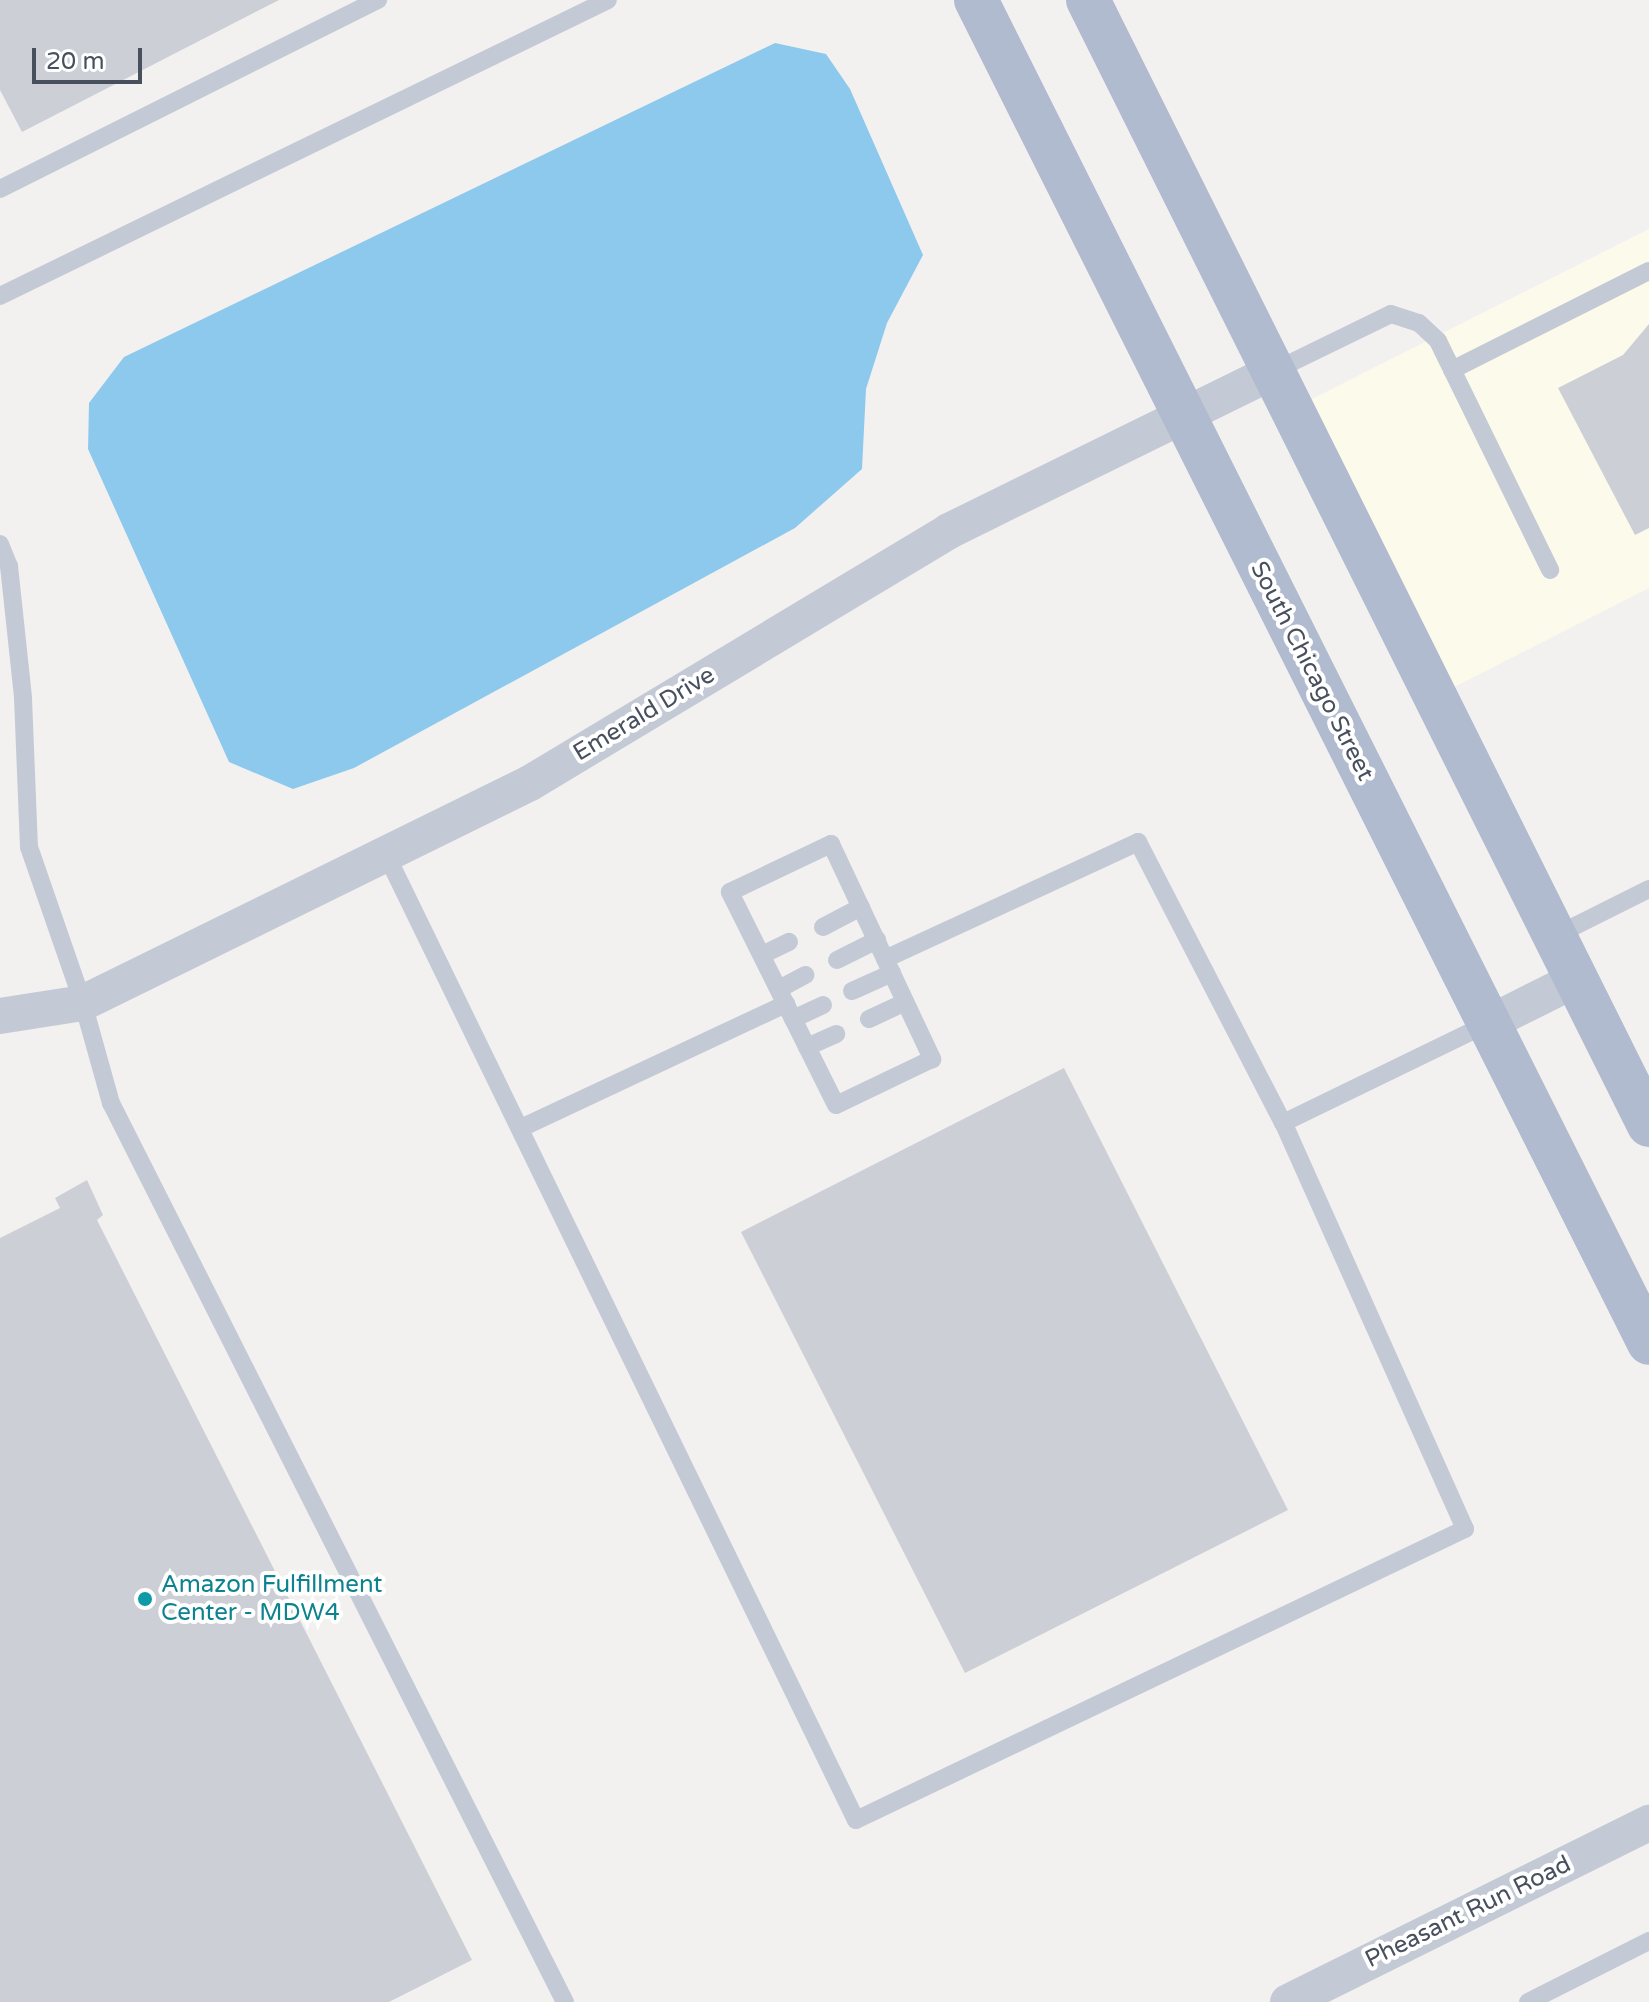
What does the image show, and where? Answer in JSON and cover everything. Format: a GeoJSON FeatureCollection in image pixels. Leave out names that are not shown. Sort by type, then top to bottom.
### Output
{"type":"FeatureCollection","features":[{"type":"Feature","properties":{"kind":"main road","name":"South Chicago Street"},"geometry":{"type":"LineString","coordinates":[[976,0],[1649,1343]]}},
{"type":"Feature","properties":{"kind":"main road"},"geometry":{"type":"LineString","coordinates":[[1088,0],[1555,936],[1645,1105]]}},
{"type":"Feature","properties":{"kind":"street","name":"Emerald Drive"},"geometry":{"type":"LineString","coordinates":[[0,1016],[83,1003],[530,783],[949,531],[1272,372]]}},
{"type":"Feature","properties":{"kind":"street"},"geometry":{"type":"LineString","coordinates":[[1489,1023],[1577,979]]}},
{"type":"Feature","properties":{"kind":"street","name":"Pheasant Run Road"},"geometry":{"type":"LineString","coordinates":[[1288,2002],[1649,1823]]}},
{"type":"Feature","properties":{"kind":"lane"},"geometry":{"type":"LineString","coordinates":[[0,189],[378,0]]}},
{"type":"Feature","properties":{"kind":"lane"},"geometry":{"type":"LineString","coordinates":[[0,296],[608,0]]}},
{"type":"Feature","properties":{"kind":"lane"},"geometry":{"type":"LineString","coordinates":[[1452,370],[1649,271]]}},
{"type":"Feature","properties":{"kind":"lane"},"geometry":{"type":"LineString","coordinates":[[1272,372],[1391,314],[1419,323],[1438,341],[1550,570]]}},
{"type":"Feature","properties":{"kind":"lane"},"geometry":{"type":"LineString","coordinates":[[0,544],[9,566],[23,698],[29,847],[83,1003],[111,1103],[559,2000]]}},
{"type":"Feature","properties":{"kind":"lane"},"geometry":{"type":"LineString","coordinates":[[386,854],[856,1820],[1465,1529],[1283,1123],[1138,842],[889,966],[852,991]]}},
{"type":"Feature","properties":{"kind":"lane"},"geometry":{"type":"LineString","coordinates":[[831,844],[877,940],[932,1059],[836,1105],[730,892],[831,844]]}},
{"type":"Feature","properties":{"kind":"lane"},"geometry":{"type":"LineString","coordinates":[[1555,936],[1649,889]]}},
{"type":"Feature","properties":{"kind":"lane"},"geometry":{"type":"LineString","coordinates":[[823,927],[861,907]]}},
{"type":"Feature","properties":{"kind":"lane"},"geometry":{"type":"LineString","coordinates":[[837,960],[877,940]]}},
{"type":"Feature","properties":{"kind":"lane"},"geometry":{"type":"LineString","coordinates":[[762,955],[789,942]]}},
{"type":"Feature","properties":{"kind":"lane"},"geometry":{"type":"LineString","coordinates":[[786,1004],[805,975]]}},
{"type":"Feature","properties":{"kind":"lane"},"geometry":{"type":"LineString","coordinates":[[869,1019],[905,1002]]}},
{"type":"Feature","properties":{"kind":"lane"},"geometry":{"type":"LineString","coordinates":[[521,1128],[786,1004],[823,1005]]}},
{"type":"Feature","properties":{"kind":"lane"},"geometry":{"type":"LineString","coordinates":[[1283,1123],[1489,1023]]}},
{"type":"Feature","properties":{"kind":"lane"},"geometry":{"type":"LineString","coordinates":[[807,1047],[836,1034]]}},
{"type":"Feature","properties":{"kind":"lane"},"geometry":{"type":"LineString","coordinates":[[1528,2002],[1649,1941]]}},
{"type":"Feature","properties":{"kind":"shaded area"},"geometry":{"type":"Polygon","coordinates":[[[1649,229],[1649,588],[1452,688],[1308,401],[1649,229]]]}},
{"type":"Feature","properties":{"kind":"water"},"geometry":{"type":"Polygon","coordinates":[[[775,43],[826,54],[850,89],[923,255],[887,323],[866,389],[862,469],[795,528],[354,768],[293,789],[229,762],[88,449],[89,403],[124,357],[775,43]]]}},
{"type":"Feature","properties":{"kind":"building"},"geometry":{"type":"Polygon","coordinates":[[[0,0],[279,0],[22,132],[0,90],[0,0]]]}},
{"type":"Feature","properties":{"kind":"building"},"geometry":{"type":"Polygon","coordinates":[[[1649,324],[1649,528],[1635,535],[1558,388],[1623,355],[1649,324]]]}},
{"type":"Feature","properties":{"kind":"building"},"geometry":{"type":"Polygon","coordinates":[[[1064,1068],[1288,1510],[965,1673],[741,1232],[1064,1068]]]}},
{"type":"Feature","properties":{"kind":"building","name":"Amazon Fulfillment Center - MDW4"},"geometry":{"type":"Polygon","coordinates":[[[87,1180],[103,1215],[97,1220],[472,1960],[389,2002],[0,2002],[0,1238],[60,1208],[55,1198],[87,1180]]]}},
{"type":"Feature","properties":{"kind":"place","name":"Amazon Fulfillment Center - MDW4"},"geometry":{"type":"Point","coordinates":[145,1599]}}]}
